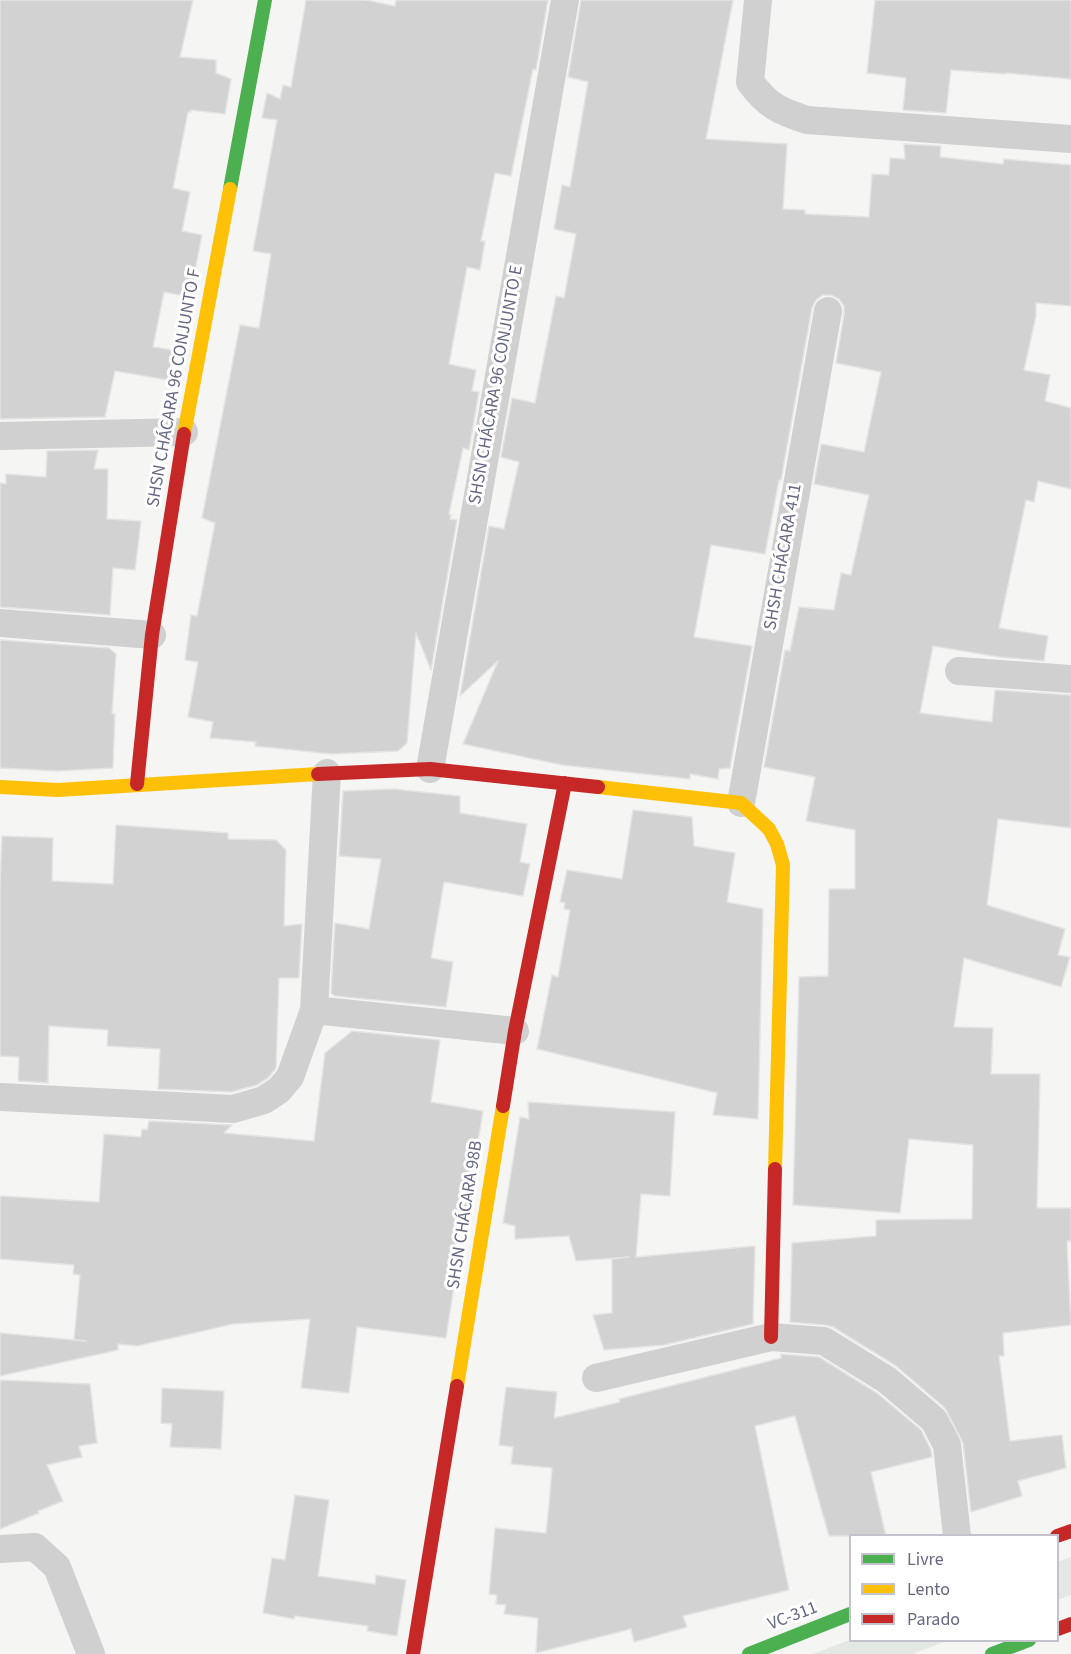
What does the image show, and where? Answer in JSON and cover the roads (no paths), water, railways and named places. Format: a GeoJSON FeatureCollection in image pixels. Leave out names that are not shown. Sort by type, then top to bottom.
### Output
{"type":"FeatureCollection","features":[{"type":"Feature","properties":{"kind":"street","name":"SHSN CHÁCARA 96 CONJUNTO F"},"geometry":{"type":"LineString","coordinates":[[137,784],[152,635],[184,432],[265,0]]}},
{"type":"Feature","properties":{"kind":"street","name":"SHSN CHÁCARA 96 CONJUNTO E"},"geometry":{"type":"LineString","coordinates":[[430,769],[565,0]]}},
{"type":"Feature","properties":{"kind":"street"},"geometry":{"type":"LineString","coordinates":[[758,0],[750,82],[762,98],[782,111],[807,120],[1071,139]]}},
{"type":"Feature","properties":{"kind":"street","name":"SHSH CHÁCARA 411"},"geometry":{"type":"LineString","coordinates":[[741,803],[828,311]]}},
{"type":"Feature","properties":{"kind":"street"},"geometry":{"type":"LineString","coordinates":[[0,436],[184,432]]}},
{"type":"Feature","properties":{"kind":"street"},"geometry":{"type":"LineString","coordinates":[[0,623],[152,635]]}},
{"type":"Feature","properties":{"kind":"street"},"geometry":{"type":"LineString","coordinates":[[959,671],[1071,679]]}},
{"type":"Feature","properties":{"kind":"street"},"geometry":{"type":"LineString","coordinates":[[0,788],[58,790],[327,773],[430,769],[741,803],[768,826],[779,844],[783,865],[771,1337]]}},
{"type":"Feature","properties":{"kind":"street"},"geometry":{"type":"LineString","coordinates":[[0,1097],[233,1109],[264,1100],[279,1090],[290,1077],[314,1010],[327,773]]}},
{"type":"Feature","properties":{"kind":"street","name":"SHSN CHÁCARA 98B"},"geometry":{"type":"LineString","coordinates":[[413,1654],[514,1031],[565,783]]}},
{"type":"Feature","properties":{"kind":"street"},"geometry":{"type":"LineString","coordinates":[[314,1010],[514,1031]]}},
{"type":"Feature","properties":{"kind":"street"},"geometry":{"type":"LineString","coordinates":[[596,1378],[771,1337],[824,1341],[887,1380],[934,1420],[947,1445],[957,1534]]}},
{"type":"Feature","properties":{"kind":"street"},"geometry":{"type":"LineString","coordinates":[[0,1548],[35,1547],[57,1567],[91,1654]]}},
{"type":"Feature","properties":{"kind":"street","name":"VC-311"},"geometry":{"type":"LineString","coordinates":[[749,1654],[849,1614]]}},
{"type":"Feature","properties":{"kind":"street"},"geometry":{"type":"LineString","coordinates":[[828,1637],[849,1621]]}},
{"type":"Feature","properties":{"kind":"street"},"geometry":{"type":"LineString","coordinates":[[992,1654],[1026,1642]]}}]}
